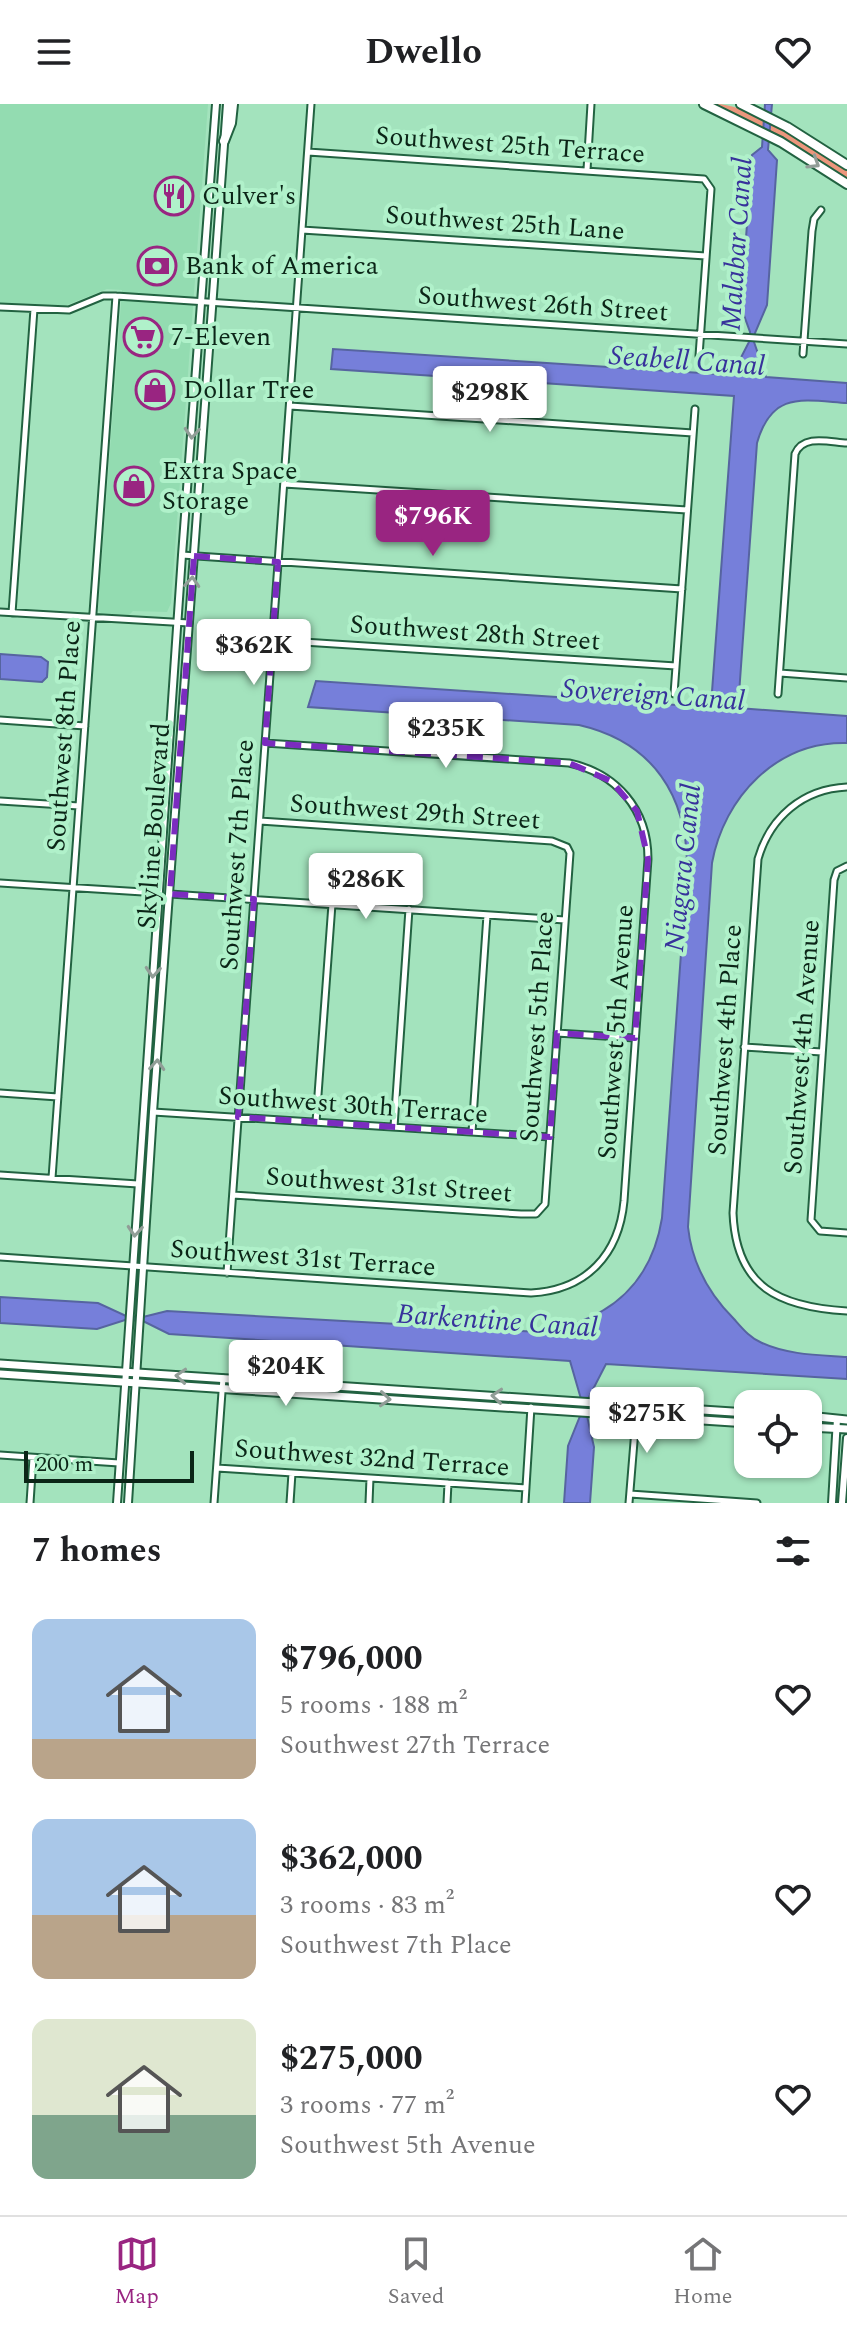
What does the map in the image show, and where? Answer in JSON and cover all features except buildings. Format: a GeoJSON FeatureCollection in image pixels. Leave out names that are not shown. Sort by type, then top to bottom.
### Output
{"type":"FeatureCollection","features":[{"type":"Feature","properties":{"kind":"highway"},"geometry":{"type":"LineString","coordinates":[[224,141],[231,123],[230,104]]}},
{"type":"Feature","properties":{"kind":"highway"},"geometry":{"type":"LineString","coordinates":[[704,104],[781,142],[847,184]]}},
{"type":"Feature","properties":{"kind":"highway"},"geometry":{"type":"LineString","coordinates":[[741,104],[787,127],[847,165]]}},
{"type":"Feature","properties":{"kind":"main road"},"geometry":{"type":"LineString","coordinates":[[0,1364],[734,1412]]}},
{"type":"Feature","properties":{"kind":"main road"},"geometry":{"type":"LineString","coordinates":[[0,1374],[734,1422]]}},
{"type":"Feature","properties":{"kind":"main road"},"geometry":{"type":"LineString","coordinates":[[822,1417],[847,1420]]}},
{"type":"Feature","properties":{"kind":"main road"},"geometry":{"type":"LineString","coordinates":[[822,1428],[847,1429]]}},
{"type":"Feature","properties":{"kind":"street","name":"Skyline Boulevard"},"geometry":{"type":"LineString","coordinates":[[117,1503],[216,104]]}},
{"type":"Feature","properties":{"kind":"street","name":"Southwest 7th Place"},"geometry":{"type":"LineString","coordinates":[[227,1273],[311,104]]}},
{"type":"Feature","properties":{"kind":"street"},"geometry":{"type":"LineString","coordinates":[[587,170],[591,104]]}},
{"type":"Feature","properties":{"kind":"street","name":"Skyline Boulevard"},"geometry":{"type":"LineString","coordinates":[[128,1503],[153,1112],[224,141]]}},
{"type":"Feature","properties":{"kind":"street","name":"Southwest 25th Terrace"},"geometry":{"type":"LineString","coordinates":[[308,152],[700,178],[708,181],[711,189],[706,256]]}},
{"type":"Feature","properties":{"kind":"street"},"geometry":{"type":"LineString","coordinates":[[803,354],[812,231],[814,219],[821,210]]}},
{"type":"Feature","properties":{"kind":"street","name":"Southwest 25th Lane"},"geometry":{"type":"LineString","coordinates":[[302,230],[706,256]]}},
{"type":"Feature","properties":{"kind":"street"},"geometry":{"type":"LineString","coordinates":[[699,356],[706,256]]}},
{"type":"Feature","properties":{"kind":"street","name":"Southwest 26th Street"},"geometry":{"type":"LineString","coordinates":[[0,307],[69,310],[103,296],[116,296],[847,344]]}},
{"type":"Feature","properties":{"kind":"street","name":"Southwest 8th Place"},"geometry":{"type":"LineString","coordinates":[[52,1178],[116,296]]}},
{"type":"Feature","properties":{"kind":"street"},"geometry":{"type":"LineString","coordinates":[[12,613],[34,309]]}},
{"type":"Feature","properties":{"kind":"street"},"geometry":{"type":"LineString","coordinates":[[290,406],[693,433]]}},
{"type":"Feature","properties":{"kind":"street"},"geometry":{"type":"LineString","coordinates":[[674,694],[695,409]]}},
{"type":"Feature","properties":{"kind":"street"},"geometry":{"type":"LineString","coordinates":[[778,694],[795,454],[809,440],[847,443]]}},
{"type":"Feature","properties":{"kind":"street"},"geometry":{"type":"LineString","coordinates":[[284,484],[687,510]]}},
{"type":"Feature","properties":{"kind":"street"},"geometry":{"type":"LineString","coordinates":[[182,555],[682,589]]}},
{"type":"Feature","properties":{"kind":"street"},"geometry":{"type":"LineString","coordinates":[[0,612],[189,623]]}},
{"type":"Feature","properties":{"kind":"street","name":"Southwest 28th Street"},"geometry":{"type":"LineString","coordinates":[[272,640],[676,666]]}},
{"type":"Feature","properties":{"kind":"street"},"geometry":{"type":"LineString","coordinates":[[780,673],[847,678]]}},
{"type":"Feature","properties":{"kind":"street"},"geometry":{"type":"LineString","coordinates":[[0,720],[85,726]]}},
{"type":"Feature","properties":{"kind":"street","name":"Southwest 5th Avenue"},"geometry":{"type":"LineString","coordinates":[[265,743],[569,763],[605,777],[629,799],[641,819],[648,851],[622,1222],[614,1243],[597,1266]]}},
{"type":"Feature","properties":{"kind":"street","name":"Southwest 4th Place"},"geometry":{"type":"LineString","coordinates":[[847,787],[823,791],[790,807],[769,831],[758,859],[733,1222],[739,1252],[757,1280],[777,1296],[799,1306],[847,1311]]}},
{"type":"Feature","properties":{"kind":"street"},"geometry":{"type":"LineString","coordinates":[[0,801],[79,806]]}},
{"type":"Feature","properties":{"kind":"street","name":"Southwest 29th Street"},"geometry":{"type":"LineString","coordinates":[[260,821],[552,841],[567,847]]}},
{"type":"Feature","properties":{"kind":"street","name":"Southwest 5th Place"},"geometry":{"type":"LineString","coordinates":[[542,1210],[545,1204],[570,853],[567,847]]}},
{"type":"Feature","properties":{"kind":"street","name":"Southwest 4th Avenue"},"geometry":{"type":"LineString","coordinates":[[847,866],[837,871],[834,880],[811,1212],[814,1227],[820,1231],[847,1233]]}},
{"type":"Feature","properties":{"kind":"street"},"geometry":{"type":"LineString","coordinates":[[0,883],[565,920]]}},
{"type":"Feature","properties":{"kind":"street"},"geometry":{"type":"LineString","coordinates":[[316,1122],[332,904]]}},
{"type":"Feature","properties":{"kind":"street"},"geometry":{"type":"LineString","coordinates":[[394,1127],[409,909]]}},
{"type":"Feature","properties":{"kind":"street"},"geometry":{"type":"LineString","coordinates":[[472,1132],[487,915]]}},
{"type":"Feature","properties":{"kind":"street"},"geometry":{"type":"LineString","coordinates":[[557,1033],[635,1038]]}},
{"type":"Feature","properties":{"kind":"street"},"geometry":{"type":"LineString","coordinates":[[744,1047],[822,1052]]}},
{"type":"Feature","properties":{"kind":"street"},"geometry":{"type":"LineString","coordinates":[[0,1093],[58,1097]]}},
{"type":"Feature","properties":{"kind":"street"},"geometry":{"type":"LineString","coordinates":[[143,1111],[153,1112]]}},
{"type":"Feature","properties":{"kind":"street","name":"Southwest 30th Terrace"},"geometry":{"type":"LineString","coordinates":[[153,1112],[550,1137]]}},
{"type":"Feature","properties":{"kind":"street"},"geometry":{"type":"LineString","coordinates":[[0,1175],[149,1185]]}},
{"type":"Feature","properties":{"kind":"street","name":"Southwest 31st Street"},"geometry":{"type":"LineString","coordinates":[[233,1195],[521,1214],[536,1214],[542,1210]]}},
{"type":"Feature","properties":{"kind":"street","name":"Southwest 31st Terrace"},"geometry":{"type":"LineString","coordinates":[[0,1257],[531,1293],[564,1287],[597,1266]]}},
{"type":"Feature","properties":{"kind":"street"},"geometry":{"type":"LineString","coordinates":[[214,1503],[223,1378]]}},
{"type":"Feature","properties":{"kind":"street"},"geometry":{"type":"LineString","coordinates":[[525,1503],[532,1398]]}},
{"type":"Feature","properties":{"kind":"street"},"geometry":{"type":"LineString","coordinates":[[629,1503],[637,1405]]}},
{"type":"Feature","properties":{"kind":"street"},"geometry":{"type":"LineString","coordinates":[[832,1503],[837,1419]]}},
{"type":"Feature","properties":{"kind":"street"},"geometry":{"type":"LineString","coordinates":[[842,1503],[847,1438]]}},
{"type":"Feature","properties":{"kind":"street"},"geometry":{"type":"LineString","coordinates":[[0,1455],[119,1463]]}},
{"type":"Feature","properties":{"kind":"street"},"geometry":{"type":"LineString","coordinates":[[30,1503],[33,1458]]}},
{"type":"Feature","properties":{"kind":"street","name":"Southwest 32nd Terrace"},"geometry":{"type":"LineString","coordinates":[[217,1468],[526,1488]]}},
{"type":"Feature","properties":{"kind":"street"},"geometry":{"type":"LineString","coordinates":[[290,1503],[292,1473]]}},
{"type":"Feature","properties":{"kind":"street"},"geometry":{"type":"LineString","coordinates":[[369,1503],[370,1478]]}},
{"type":"Feature","properties":{"kind":"street"},"geometry":{"type":"LineString","coordinates":[[447,1503],[448,1483]]}},
{"type":"Feature","properties":{"kind":"street"},"geometry":{"type":"LineString","coordinates":[[630,1494],[757,1503]]}},
{"type":"Feature","properties":{"kind":"highlighted area"},"geometry":{"type":"Polygon","coordinates":[[[194,556],[278,562],[265,743],[569,763],[611,781],[637,811],[648,859],[635,1038],[557,1033],[550,1137],[238,1117],[254,899],[170,894],[194,556]]]}},
{"type":"Feature","properties":{"kind":"shaded area"},"geometry":{"type":"Polygon","coordinates":[[[0,104],[208,104],[171,603],[167,612],[133,611],[128,616],[103,615],[98,610],[122,290],[107,289],[59,308],[0,304],[0,104]]]}},
{"type":"Feature","properties":{"kind":"shaded area"},"geometry":{"type":"Polygon","coordinates":[[[716,104],[747,112],[783,130],[847,171],[847,178],[788,142],[716,104]]]}},
{"type":"Feature","properties":{"kind":"water"},"geometry":{"type":"Polygon","coordinates":[[[765,104],[772,104],[768,150],[777,160],[767,305],[754,342],[766,377],[847,383],[847,403],[791,402],[771,414],[763,426],[757,443],[738,708],[847,716],[847,743],[822,745],[798,752],[777,763],[742,796],[728,816],[718,839],[712,863],[688,1227],[693,1253],[703,1277],[716,1299],[746,1332],[758,1341],[782,1350],[847,1357],[847,1379],[606,1364],[588,1399],[587,1416],[594,1447],[590,1503],[564,1503],[568,1446],[580,1416],[581,1399],[570,1361],[169,1334],[143,1321],[125,1320],[97,1329],[0,1323],[0,1297],[98,1303],[126,1316],[143,1317],[167,1311],[539,1332],[585,1320],[604,1310],[636,1282],[656,1242],[662,1218],[687,870],[686,843],[673,796],[646,759],[627,744],[579,725],[308,707],[316,681],[711,705],[734,396],[331,369],[333,349],[732,375],[749,342],[750,332],[741,307],[752,155],[762,147],[765,104]]]}},
{"type":"Feature","properties":{"kind":"water"},"geometry":{"type":"Polygon","coordinates":[[[0,654],[41,657],[48,662],[47,677],[42,682],[0,679],[0,654]]]}},
{"type":"Feature","properties":{"kind":"place","name":"Culver's"},"geometry":{"type":"Point","coordinates":[174,196]}},
{"type":"Feature","properties":{"kind":"place","name":"Bank of America"},"geometry":{"type":"Point","coordinates":[157,266]}},
{"type":"Feature","properties":{"kind":"place","name":"7-Eleven"},"geometry":{"type":"Point","coordinates":[143,337]}},
{"type":"Feature","properties":{"kind":"place","name":"Dollar Tree"},"geometry":{"type":"Point","coordinates":[155,390]}},
{"type":"Feature","properties":{"kind":"place","name":"Extra Space Storage"},"geometry":{"type":"Point","coordinates":[134,486]}},
{"type":"Feature","properties":{"kind":"water label","name":"Malabar Canal"},"geometry":{"type":"Point","coordinates":[737,244]}},
{"type":"Feature","properties":{"kind":"water label","name":"Seabell Canal"},"geometry":{"type":"Point","coordinates":[687,361]}},
{"type":"Feature","properties":{"kind":"water label","name":"Sovereign Canal"},"geometry":{"type":"Point","coordinates":[653,695]}},
{"type":"Feature","properties":{"kind":"water label","name":"Niagara Canal"},"geometry":{"type":"Point","coordinates":[683,868]}},
{"type":"Feature","properties":{"kind":"water label","name":"Barkentine Canal"},"geometry":{"type":"Point","coordinates":[497,1321]}}]}
